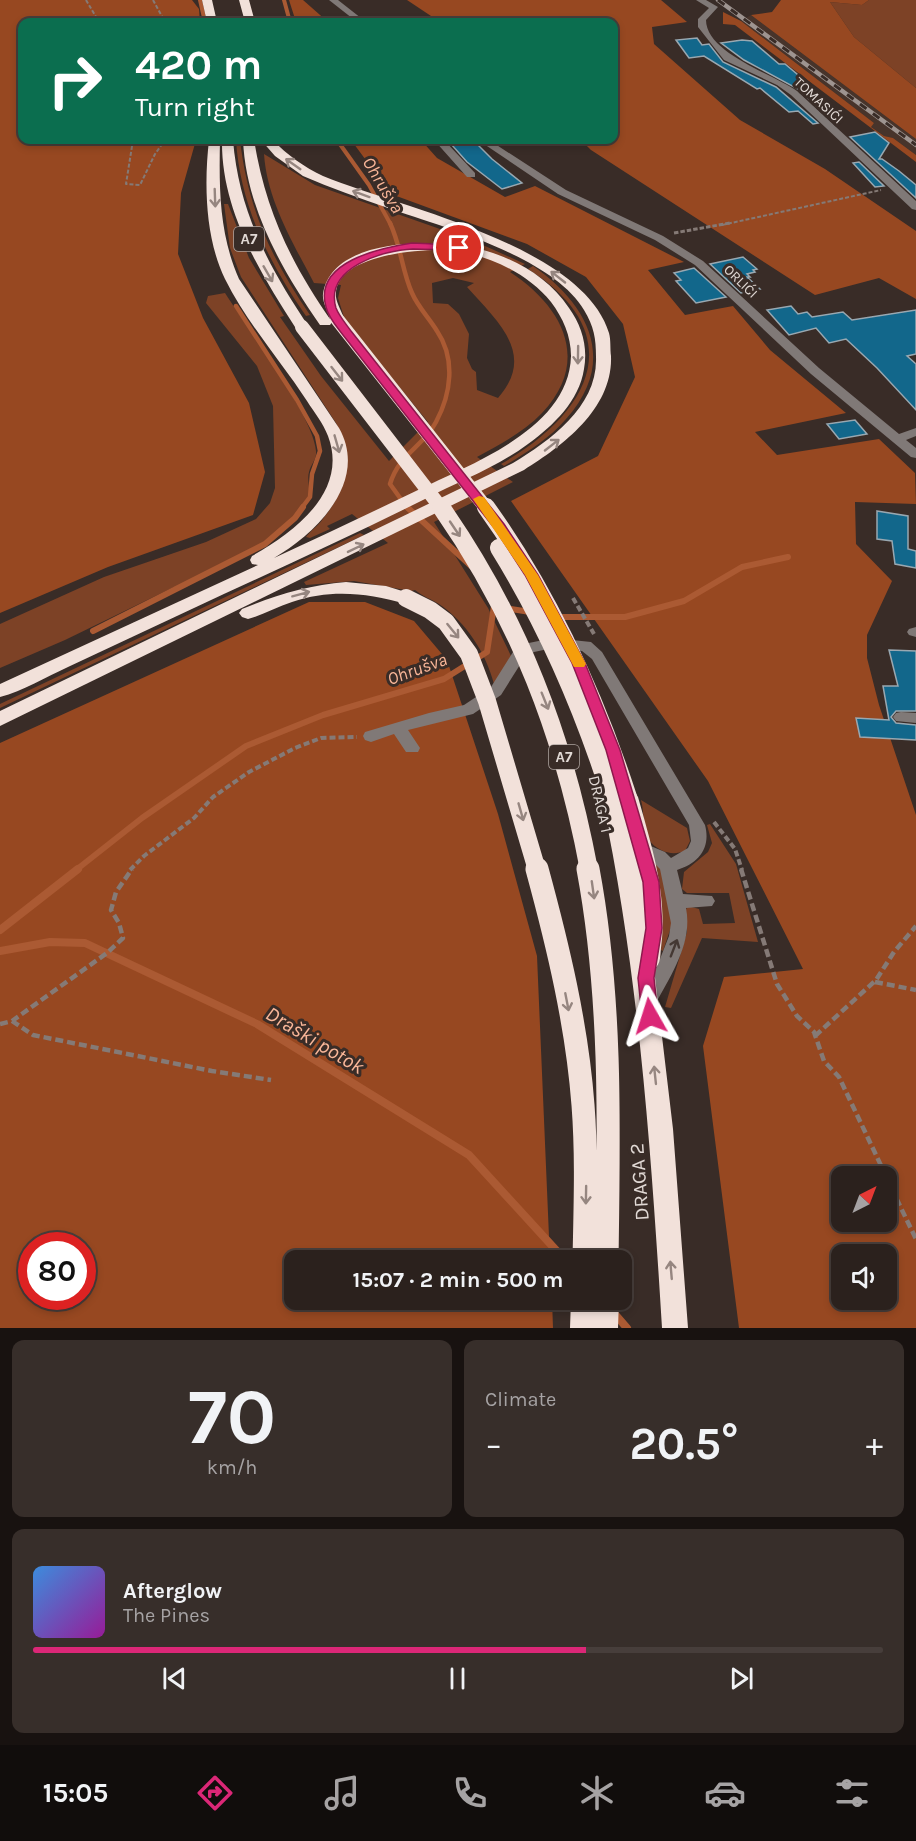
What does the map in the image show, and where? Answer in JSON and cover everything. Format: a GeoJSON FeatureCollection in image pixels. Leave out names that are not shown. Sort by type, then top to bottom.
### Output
{"type":"FeatureCollection","features":[{"type":"Feature","properties":{"kind":"highway"},"geometry":{"type":"LineString","coordinates":[[207,0],[211,18]]}},
{"type":"Feature","properties":{"kind":"highway"},"geometry":{"type":"LineString","coordinates":[[217,0],[221,18]]}},
{"type":"Feature","properties":{"kind":"highway"},"geometry":{"type":"LineString","coordinates":[[236,0],[240,18]]}},
{"type":"Feature","properties":{"kind":"highway"},"geometry":{"type":"LineString","coordinates":[[244,0],[249,18]]}},
{"type":"Feature","properties":{"kind":"highway"},"geometry":{"type":"LineString","coordinates":[[0,682],[271,554],[306,528],[326,504],[339,475],[340,460],[337,440],[308,392],[232,279],[221,248],[215,205],[214,144]]}},
{"type":"Feature","properties":{"kind":"highway","name":"DRAGA 1"},"geometry":{"type":"LineString","coordinates":[[227,144],[233,190],[248,237],[267,273],[302,327],[443,511],[474,558],[523,648],[553,722],[572,783],[588,853],[604,985],[609,1112],[607,1250]]}},
{"type":"Feature","properties":{"kind":"highway","name":"A7"},"geometry":{"type":"LineString","coordinates":[[248,144],[251,165],[263,213],[282,252],[331,321]]}},
{"type":"Feature","properties":{"kind":"highway"},"geometry":{"type":"LineString","coordinates":[[0,719],[502,476],[538,455],[579,420],[601,383],[604,363],[603,344],[598,326],[589,309],[560,278],[533,260],[472,233],[324,181],[287,160],[271,144]]}},
{"type":"Feature","properties":{"kind":"highway"},"geometry":{"type":"LineString","coordinates":[[0,691],[366,522],[484,463],[541,427],[558,409],[570,391],[577,372],[579,353],[577,336],[570,318],[550,292],[515,268],[486,255],[459,248],[412,246],[385,250],[361,259],[343,271],[332,284],[329,301],[331,321]]}},
{"type":"Feature","properties":{"kind":"highway","name":"DRAGA 1"},"geometry":{"type":"LineString","coordinates":[[331,321],[473,510],[525,589],[551,637],[597,751],[620,798]]}},
{"type":"Feature","properties":{"kind":"highway"},"geometry":{"type":"LineString","coordinates":[[0,731],[240,616],[316,590],[342,587],[372,589],[406,598],[428,608],[451,627],[477,674],[521,812],[546,901],[581,1083],[586,1168],[584,1250]]}},
{"type":"Feature","properties":{"kind":"highway"},"geometry":{"type":"LineString","coordinates":[[620,798],[641,848],[651,882],[654,915],[647,989]]}},
{"type":"Feature","properties":{"kind":"highway","name":"A7"},"geometry":{"type":"LineString","coordinates":[[620,798],[623,844],[647,989]]}},
{"type":"Feature","properties":{"kind":"highway","name":"DRAGA 2"},"geometry":{"type":"LineString","coordinates":[[647,989],[662,1144],[675,1328]]}},
{"type":"Feature","properties":{"kind":"highway"},"geometry":{"type":"LineString","coordinates":[[583,1328],[584,1310]]}},
{"type":"Feature","properties":{"kind":"highway"},"geometry":{"type":"LineString","coordinates":[[605,1328],[606,1310]]}},
{"type":"Feature","properties":{"kind":"street"},"geometry":{"type":"LineString","coordinates":[[333,0],[357,18]]}},
{"type":"Feature","properties":{"kind":"street"},"geometry":{"type":"LineString","coordinates":[[700,0],[714,7],[701,23],[708,35],[714,37],[728,51]]}},
{"type":"Feature","properties":{"kind":"street","name":"TOMASIĆI"},"geometry":{"type":"LineString","coordinates":[[708,35],[727,58],[780,83],[794,93],[916,207]]}},
{"type":"Feature","properties":{"kind":"street"},"geometry":{"type":"LineString","coordinates":[[442,144],[471,175]]}},
{"type":"Feature","properties":{"kind":"street","name":"ORLIĆI"},"geometry":{"type":"LineString","coordinates":[[489,144],[570,196],[659,238],[699,263],[815,371],[916,454]]}},
{"type":"Feature","properties":{"kind":"street"},"geometry":{"type":"LineString","coordinates":[[899,438],[916,432]]}},
{"type":"Feature","properties":{"kind":"street"},"geometry":{"type":"LineString","coordinates":[[372,736],[468,710],[500,686],[518,656],[529,648],[553,643],[586,646],[597,656],[698,825],[700,839],[696,852],[690,858],[669,866]]}},
{"type":"Feature","properties":{"kind":"street"},"geometry":{"type":"LineString","coordinates":[[398,728],[412,748]]}},
{"type":"Feature","properties":{"kind":"street"},"geometry":{"type":"LineString","coordinates":[[641,848],[659,857],[669,866],[680,923],[678,936],[658,987],[647,989]]}},
{"type":"Feature","properties":{"kind":"street"},"geometry":{"type":"LineString","coordinates":[[677,901],[706,901]]}},
{"type":"Feature","properties":{"kind":"path"},"geometry":{"type":"LineString","coordinates":[[86,0],[97,18]]}},
{"type":"Feature","properties":{"kind":"path"},"geometry":{"type":"LineString","coordinates":[[153,0],[163,18]]}},
{"type":"Feature","properties":{"kind":"path"},"geometry":{"type":"LineString","coordinates":[[132,144],[126,184],[135,186],[140,185],[162,144]]}},
{"type":"Feature","properties":{"kind":"path"},"geometry":{"type":"LineString","coordinates":[[659,238],[895,187]]}},
{"type":"Feature","properties":{"kind":"path"},"geometry":{"type":"LineString","coordinates":[[573,598],[596,636]]}},
{"type":"Feature","properties":{"kind":"path"},"geometry":{"type":"LineString","coordinates":[[0,1024],[12,1021],[107,953],[123,938],[119,923],[111,910],[114,895],[139,859],[194,818],[213,796],[266,763],[322,738],[372,736]]}},
{"type":"Feature","properties":{"kind":"path"},"geometry":{"type":"LineString","coordinates":[[708,815],[735,849],[777,984],[815,1036],[824,1060],[838,1077],[881,1166]]}},
{"type":"Feature","properties":{"kind":"path"},"geometry":{"type":"LineString","coordinates":[[815,1036],[874,982],[894,952],[916,926]]}},
{"type":"Feature","properties":{"kind":"path"},"geometry":{"type":"LineString","coordinates":[[874,982],[916,990]]}},
{"type":"Feature","properties":{"kind":"path"},"geometry":{"type":"LineString","coordinates":[[12,1021],[33,1035],[212,1071],[272,1080]]}},
{"type":"Feature","properties":{"kind":"path"},"geometry":{"type":"LineString","coordinates":[[897,1200],[916,1239]]}},
{"type":"Feature","properties":{"kind":"shaded area"},"geometry":{"type":"Polygon","coordinates":[[[0,0],[192,0],[199,9],[200,18],[18,18],[18,144],[195,144],[181,193],[178,254],[203,318],[249,403],[265,472],[253,515],[108,567],[0,613],[0,0]]]}},
{"type":"Feature","properties":{"kind":"shaded area"},"geometry":{"type":"Polygon","coordinates":[[[289,0],[303,0],[323,18],[295,18],[289,0]]]}},
{"type":"Feature","properties":{"kind":"shaded area"},"geometry":{"type":"Polygon","coordinates":[[[407,0],[661,0],[687,22],[652,27],[654,44],[740,120],[825,169],[916,231],[916,299],[879,278],[815,295],[591,150],[585,144],[618,144],[618,18],[434,18],[407,0]]]}},
{"type":"Feature","properties":{"kind":"shaded area"},"geometry":{"type":"Polygon","coordinates":[[[781,0],[869,0],[862,5],[830,2],[854,37],[916,88],[916,139],[751,15],[772,12],[781,0]]]}},
{"type":"Feature","properties":{"kind":"shaded area"},"geometry":{"type":"Polygon","coordinates":[[[869,0],[916,0],[916,88],[854,37],[830,2],[862,5],[869,0]]]}},
{"type":"Feature","properties":{"kind":"shaded area"},"geometry":{"type":"Polygon","coordinates":[[[723,12],[741,21],[874,123],[871,127],[884,136],[893,138],[916,155],[916,162],[735,25],[723,24],[723,12]]]}},
{"type":"Feature","properties":{"kind":"shaded area"},"geometry":{"type":"Polygon","coordinates":[[[751,15],[916,139],[916,155],[893,138],[884,136],[870,126],[874,123],[741,21],[751,15]]]}},
{"type":"Feature","properties":{"kind":"shaded area"},"geometry":{"type":"Polygon","coordinates":[[[236,144],[241,144],[249,188],[263,232],[284,273],[310,315],[306,316],[269,254],[250,210],[236,144]]]}},
{"type":"Feature","properties":{"kind":"shaded area"},"geometry":{"type":"Polygon","coordinates":[[[354,144],[425,144],[437,158],[505,197],[535,186],[684,262],[648,270],[685,315],[733,306],[770,350],[846,413],[755,432],[777,455],[879,439],[915,473],[916,504],[855,502],[856,544],[892,581],[867,635],[867,658],[879,705],[916,815],[916,1328],[739,1328],[703,1046],[724,977],[803,969],[708,781],[511,501],[598,456],[635,377],[623,324],[586,277],[527,244],[391,194],[354,144]]]}},
{"type":"Feature","properties":{"kind":"shaded area"},"geometry":{"type":"Polygon","coordinates":[[[264,154],[315,185],[474,241],[525,264],[510,272],[544,301],[564,335],[568,354],[565,373],[557,393],[542,413],[527,426],[477,457],[513,482],[434,522],[488,608],[512,658],[494,684],[486,661],[466,629],[449,611],[415,590],[354,581],[306,585],[304,582],[388,543],[352,514],[327,526],[330,529],[310,538],[306,537],[331,508],[343,485],[346,462],[342,437],[336,423],[241,277],[230,248],[224,204],[228,204],[249,258],[284,316],[280,317],[321,376],[389,461],[428,422],[344,317],[338,298],[341,285],[314,283],[282,221],[266,171],[264,154]],[[453,278],[432,283],[433,303],[448,304],[459,314],[469,334],[467,358],[476,372],[477,390],[498,398],[509,382],[514,367],[513,353],[500,325],[467,287],[474,283],[453,278]]]}},
{"type":"Feature","properties":{"kind":"shaded area"},"geometry":{"type":"Polygon","coordinates":[[[533,266],[553,281],[582,316],[590,335],[593,355],[591,376],[582,397],[566,419],[537,445],[504,466],[501,464],[532,444],[557,421],[576,397],[587,372],[589,346],[580,320],[560,294],[528,269],[533,266]]]}},
{"type":"Feature","properties":{"kind":"shaded area"},"geometry":{"type":"Polygon","coordinates":[[[225,293],[292,395],[312,436],[316,454],[308,475],[309,495],[302,509],[289,524],[252,550],[177,588],[174,587],[65,640],[0,668],[0,624],[104,577],[206,542],[256,519],[270,503],[275,488],[273,406],[257,366],[206,303],[208,296],[225,293]]]}},
{"type":"Feature","properties":{"kind":"shaded area"},"geometry":{"type":"Polygon","coordinates":[[[360,533],[364,535],[0,708],[0,704],[360,533]]]}},
{"type":"Feature","properties":{"kind":"shaded area"},"geometry":{"type":"Polygon","coordinates":[[[309,602],[365,602],[414,621],[447,660],[498,814],[537,956],[550,1250],[284,1250],[284,1310],[552,1310],[553,1328],[0,1328],[0,743],[309,602]]]}},
{"type":"Feature","properties":{"kind":"shaded area"},"geometry":{"type":"Polygon","coordinates":[[[641,800],[687,828],[690,841],[685,851],[667,852],[649,840],[641,800]]]}},
{"type":"Feature","properties":{"kind":"shaded area"},"geometry":{"type":"Polygon","coordinates":[[[710,824],[736,864],[758,942],[702,938],[671,1008],[665,1007],[687,932],[685,911],[688,906],[699,909],[703,924],[735,923],[729,893],[687,893],[682,889],[684,872],[708,852],[712,843],[707,825],[710,824]]]}},
{"type":"Feature","properties":{"kind":"shaded area"},"geometry":{"type":"Polygon","coordinates":[[[652,862],[662,868],[673,921],[663,951],[661,950],[662,922],[652,862]]]}},
{"type":"Feature","properties":{"kind":"building"},"geometry":{"type":"Polygon","coordinates":[[[697,38],[702,45],[709,44],[723,62],[776,87],[818,123],[813,124],[798,111],[789,112],[760,88],[757,89],[704,56],[689,58],[676,40],[697,38]]]}},
{"type":"Feature","properties":{"kind":"building"},"geometry":{"type":"Polygon","coordinates":[[[752,41],[779,64],[785,64],[797,74],[821,106],[838,120],[833,121],[798,89],[744,60],[721,43],[752,41]]]}},
{"type":"Feature","properties":{"kind":"building"},"geometry":{"type":"Polygon","coordinates":[[[875,132],[889,143],[879,159],[916,185],[916,198],[850,137],[875,132]]]}},
{"type":"Feature","properties":{"kind":"building"},"geometry":{"type":"Polygon","coordinates":[[[451,144],[477,144],[522,183],[502,189],[467,162],[451,144]]]}},
{"type":"Feature","properties":{"kind":"building"},"geometry":{"type":"Polygon","coordinates":[[[859,162],[884,186],[875,187],[853,163],[859,162]]]}},
{"type":"Feature","properties":{"kind":"building"},"geometry":{"type":"Polygon","coordinates":[[[743,257],[757,269],[747,274],[750,277],[747,277],[760,289],[741,293],[710,264],[743,257]]]}},
{"type":"Feature","properties":{"kind":"building"},"geometry":{"type":"Polygon","coordinates":[[[694,268],[726,297],[696,303],[676,281],[681,280],[674,273],[694,268]]]}},
{"type":"Feature","properties":{"kind":"building"},"geometry":{"type":"Polygon","coordinates":[[[791,306],[798,314],[807,312],[812,317],[843,312],[852,320],[916,310],[916,354],[907,356],[916,364],[916,410],[846,339],[829,343],[816,328],[789,335],[767,310],[791,306]]]}},
{"type":"Feature","properties":{"kind":"building"},"geometry":{"type":"Polygon","coordinates":[[[855,420],[867,434],[839,439],[827,424],[855,420]]]}},
{"type":"Feature","properties":{"kind":"building"},"geometry":{"type":"Polygon","coordinates":[[[877,511],[908,516],[908,549],[916,551],[916,568],[895,564],[892,541],[877,539],[877,511]]]}},
{"type":"Feature","properties":{"kind":"building"},"geometry":{"type":"Polygon","coordinates":[[[889,650],[916,651],[916,711],[896,711],[891,717],[896,723],[916,725],[916,740],[860,737],[856,718],[889,720],[883,686],[898,686],[889,650]]]}},
{"type":"Feature","properties":{"kind":"waterway"},"geometry":{"type":"LineString","coordinates":[[200,0],[204,18]]}},
{"type":"Feature","properties":{"kind":"waterway","name":"Ohrušva"},"geometry":{"type":"LineString","coordinates":[[284,0],[289,18]]}},
{"type":"Feature","properties":{"kind":"waterway","name":"Ohrušva"},"geometry":{"type":"LineString","coordinates":[[340,144],[369,185],[390,224]]}},
{"type":"Feature","properties":{"kind":"waterway","name":"Ohrušva"},"geometry":{"type":"LineString","coordinates":[[390,224],[412,293],[443,342],[449,365],[448,388],[436,422],[425,438],[399,465],[390,484],[408,509]]}},
{"type":"Feature","properties":{"kind":"waterway"},"geometry":{"type":"LineString","coordinates":[[236,306],[297,400],[317,436],[320,451],[312,474],[310,497],[301,509]]}},
{"type":"Feature","properties":{"kind":"waterway"},"geometry":{"type":"LineString","coordinates":[[93,631],[265,544],[295,518],[303,507]]}},
{"type":"Feature","properties":{"kind":"waterway","name":"Ohrušva"},"geometry":{"type":"LineString","coordinates":[[407,507],[471,566]]}},
{"type":"Feature","properties":{"kind":"waterway"},"geometry":{"type":"LineString","coordinates":[[558,617],[625,617],[684,601],[742,567],[788,557]]}},
{"type":"Feature","properties":{"kind":"waterway","name":"Ohrušva"},"geometry":{"type":"LineString","coordinates":[[76,870],[142,818],[246,746],[323,715],[444,679],[487,652],[494,606]]}},
{"type":"Feature","properties":{"kind":"waterway"},"geometry":{"type":"LineString","coordinates":[[505,608],[530,612]]}},
{"type":"Feature","properties":{"kind":"waterway","name":"Ohrušva"},"geometry":{"type":"LineString","coordinates":[[0,930],[78,869]]}},
{"type":"Feature","properties":{"kind":"waterway","name":"Draški potok"},"geometry":{"type":"LineString","coordinates":[[0,951],[50,942],[85,943],[257,1024],[469,1155],[556,1250]]}},
{"type":"Feature","properties":{"kind":"waterway","name":"Draški potok"},"geometry":{"type":"LineString","coordinates":[[614,1313],[627,1328]]}},
{"type":"Feature","properties":{"kind":"railway"},"geometry":{"type":"LineString","coordinates":[[718,0],[916,145]]}},
{"type":"Feature","properties":{"kind":"slow traffic"},"geometry":{"type":"LineString","coordinates":[[479,499],[531,575],[566,635],[579,664]]}},
{"type":"Feature","properties":{"kind":"route"},"geometry":{"type":"LineString","coordinates":[[459,248],[412,246],[385,250],[361,259],[343,271],[332,284],[329,290],[331,310],[346,333],[481,501],[531,575],[566,635],[597,704],[613,750],[651,882],[654,928],[646,978],[650,1016]]}}]}
